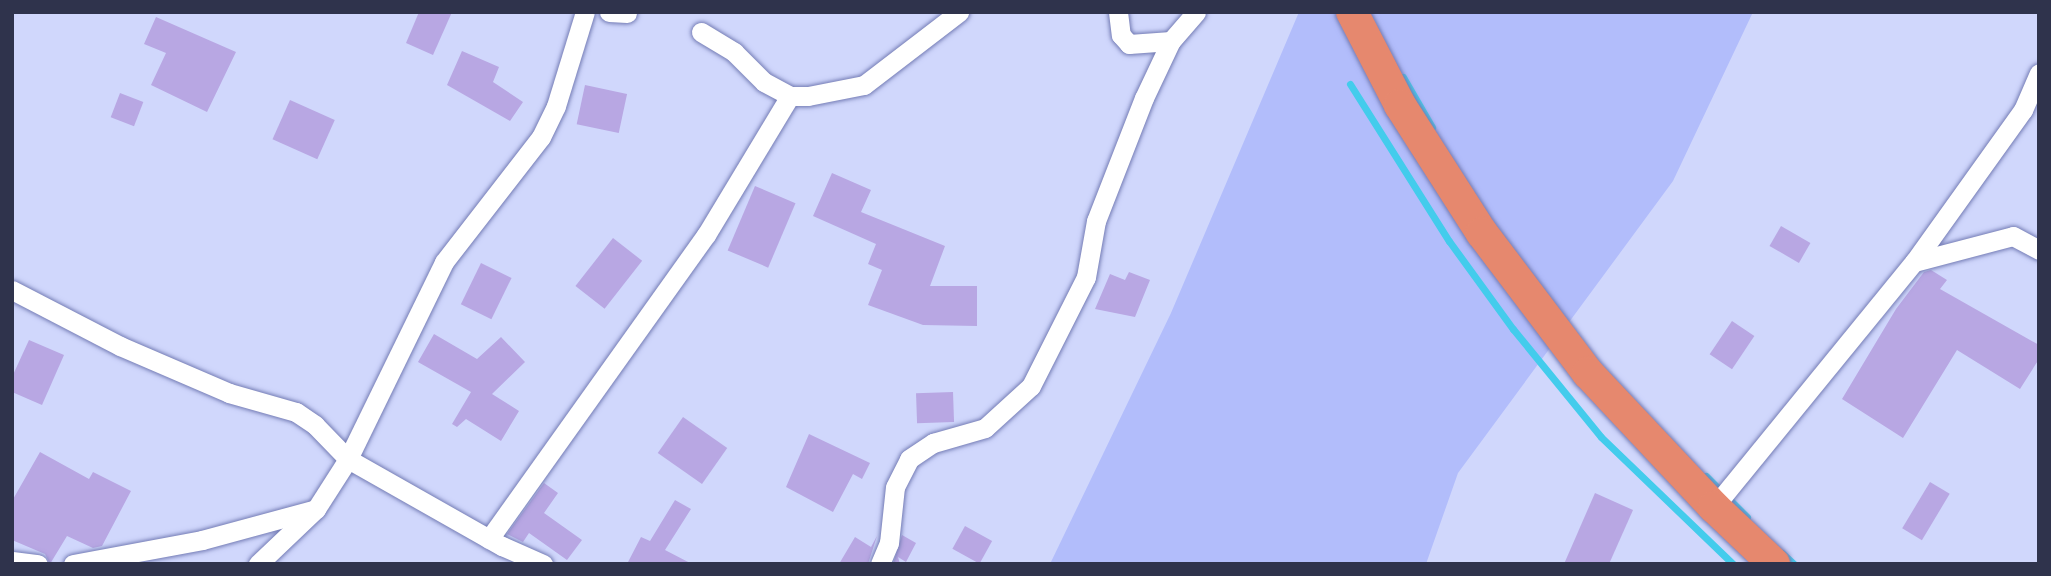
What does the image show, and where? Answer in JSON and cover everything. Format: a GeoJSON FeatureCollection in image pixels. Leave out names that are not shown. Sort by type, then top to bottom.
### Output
{"type":"FeatureCollection","features":[{"type":"Feature","properties":{"kind":"highway"},"geometry":{"type":"LineString","coordinates":[[1352,12],[1400,105],[1482,233],[1588,373],[1714,507],[1774,564]]}},
{"type":"Feature","properties":{"kind":"street"},"geometry":{"type":"LineString","coordinates":[[258,564],[316,509],[348,459],[444,262],[541,136],[556,106],[585,12]]}},
{"type":"Feature","properties":{"kind":"street"},"geometry":{"type":"LineString","coordinates":[[610,12],[627,13]]}},
{"type":"Feature","properties":{"kind":"street"},"geometry":{"type":"LineString","coordinates":[[701,32],[734,52],[764,82],[790,96],[864,85],[959,12]]}},
{"type":"Feature","properties":{"kind":"street"},"geometry":{"type":"LineString","coordinates":[[1118,12],[1121,35],[1129,44],[1171,41]]}},
{"type":"Feature","properties":{"kind":"street"},"geometry":{"type":"LineString","coordinates":[[880,564],[889,542],[895,487],[909,459],[933,443],[985,428],[1031,386],[1086,277],[1096,221],[1144,98],[1171,41],[1196,12]]}},
{"type":"Feature","properties":{"kind":"street"},"geometry":{"type":"LineString","coordinates":[[1714,507],[1914,262],[2023,110],[2039,73]]}},
{"type":"Feature","properties":{"kind":"street"},"geometry":{"type":"LineString","coordinates":[[489,538],[706,235],[790,96]]}},
{"type":"Feature","properties":{"kind":"street"},"geometry":{"type":"LineString","coordinates":[[1914,262],[2013,236],[2039,250]]}},
{"type":"Feature","properties":{"kind":"street"},"geometry":{"type":"LineString","coordinates":[[12,290],[120,346],[229,393],[296,412],[315,425],[348,459],[489,538],[543,564]]}},
{"type":"Feature","properties":{"kind":"street"},"geometry":{"type":"LineString","coordinates":[[73,564],[202,540],[316,509]]}},
{"type":"Feature","properties":{"kind":"street"},"geometry":{"type":"LineString","coordinates":[[12,562],[38,564]]}},
{"type":"Feature","properties":{"kind":"shaded area"},"geometry":{"type":"Polygon","coordinates":[[[1299,12],[1753,12],[1673,181],[1458,473],[1426,564],[1050,564],[1171,313],[1299,12]]]}},
{"type":"Feature","properties":{"kind":"building"},"geometry":{"type":"Polygon","coordinates":[[[419,12],[452,12],[433,55],[406,43],[419,12]]]}},
{"type":"Feature","properties":{"kind":"building"},"geometry":{"type":"Polygon","coordinates":[[[156,17],[236,52],[207,112],[151,85],[166,53],[144,44],[156,17]]]}},
{"type":"Feature","properties":{"kind":"building"},"geometry":{"type":"Polygon","coordinates":[[[462,51],[499,67],[493,82],[523,102],[510,121],[447,85],[462,51]]]}},
{"type":"Feature","properties":{"kind":"building"},"geometry":{"type":"Polygon","coordinates":[[[585,85],[627,94],[619,133],[577,124],[585,85]]]}},
{"type":"Feature","properties":{"kind":"building"},"geometry":{"type":"Polygon","coordinates":[[[120,93],[143,102],[134,126],[111,117],[120,93]]]}},
{"type":"Feature","properties":{"kind":"building"},"geometry":{"type":"Polygon","coordinates":[[[290,100],[335,120],[317,159],[273,139],[290,100]]]}},
{"type":"Feature","properties":{"kind":"building"},"geometry":{"type":"Polygon","coordinates":[[[832,173],[871,190],[861,212],[945,246],[930,286],[977,286],[977,326],[923,325],[868,305],[882,270],[868,264],[876,244],[813,216],[832,173]]]}},
{"type":"Feature","properties":{"kind":"building"},"geometry":{"type":"Polygon","coordinates":[[[755,186],[796,203],[768,268],[728,250],[755,186]]]}},
{"type":"Feature","properties":{"kind":"building"},"geometry":{"type":"Polygon","coordinates":[[[1781,226],[1810,243],[1799,263],[1770,246],[1781,226]]]}},
{"type":"Feature","properties":{"kind":"building"},"geometry":{"type":"Polygon","coordinates":[[[613,238],[642,261],[605,309],[575,286],[613,238]]]}},
{"type":"Feature","properties":{"kind":"building"},"geometry":{"type":"Polygon","coordinates":[[[481,263],[512,278],[491,319],[461,304],[481,263]]]}},
{"type":"Feature","properties":{"kind":"building"},"geometry":{"type":"Polygon","coordinates":[[[1931,270],[1947,280],[1940,289],[2039,345],[2039,359],[2020,389],[1957,350],[1903,438],[1842,399],[1896,309],[1924,272],[1931,270]]]}},
{"type":"Feature","properties":{"kind":"building"},"geometry":{"type":"Polygon","coordinates":[[[1129,272],[1150,280],[1135,317],[1095,309],[1110,274],[1125,280],[1129,272]]]}},
{"type":"Feature","properties":{"kind":"building"},"geometry":{"type":"Polygon","coordinates":[[[1732,321],[1754,336],[1732,369],[1710,354],[1732,321]]]}},
{"type":"Feature","properties":{"kind":"building"},"geometry":{"type":"Polygon","coordinates":[[[434,334],[477,359],[501,337],[525,362],[492,394],[519,411],[501,441],[466,419],[457,427],[452,424],[471,392],[418,362],[434,334]]]}},
{"type":"Feature","properties":{"kind":"building"},"geometry":{"type":"Polygon","coordinates":[[[29,340],[64,355],[42,405],[12,392],[12,377],[29,340]]]}},
{"type":"Feature","properties":{"kind":"building"},"geometry":{"type":"Polygon","coordinates":[[[953,392],[954,422],[917,423],[916,393],[953,392]]]}},
{"type":"Feature","properties":{"kind":"building"},"geometry":{"type":"Polygon","coordinates":[[[683,417],[727,448],[702,484],[658,453],[683,417]]]}},
{"type":"Feature","properties":{"kind":"building"},"geometry":{"type":"Polygon","coordinates":[[[809,434],[870,463],[862,479],[853,474],[833,512],[786,487],[809,434]]]}},
{"type":"Feature","properties":{"kind":"building"},"geometry":{"type":"Polygon","coordinates":[[[40,452],[89,479],[93,472],[131,491],[102,546],[93,548],[67,536],[50,564],[45,554],[12,540],[12,501],[40,452]]]}},
{"type":"Feature","properties":{"kind":"building"},"geometry":{"type":"Polygon","coordinates":[[[1930,482],[1950,494],[1922,540],[1902,528],[1930,482]]]}},
{"type":"Feature","properties":{"kind":"building"},"geometry":{"type":"Polygon","coordinates":[[[544,483],[558,493],[544,513],[582,540],[567,560],[529,533],[523,542],[507,534],[544,483]]]}},
{"type":"Feature","properties":{"kind":"building"},"geometry":{"type":"Polygon","coordinates":[[[1595,493],[1633,510],[1609,564],[1564,564],[1595,493]]]}},
{"type":"Feature","properties":{"kind":"building"},"geometry":{"type":"Polygon","coordinates":[[[675,500],[691,509],[665,550],[692,564],[627,564],[641,537],[650,541],[675,500]]]}},
{"type":"Feature","properties":{"kind":"building"},"geometry":{"type":"Polygon","coordinates":[[[965,526],[992,541],[980,564],[952,549],[965,526]]]}},
{"type":"Feature","properties":{"kind":"building"},"geometry":{"type":"Polygon","coordinates":[[[902,535],[916,543],[906,562],[898,557],[900,564],[893,564],[902,535]]]}},
{"type":"Feature","properties":{"kind":"building"},"geometry":{"type":"Polygon","coordinates":[[[877,536],[868,564],[839,564],[855,537],[871,547],[877,536]]]}},
{"type":"Feature","properties":{"kind":"waterway"},"geometry":{"type":"LineString","coordinates":[[1403,77],[1432,127]]}},
{"type":"Feature","properties":{"kind":"waterway"},"geometry":{"type":"LineString","coordinates":[[1350,84],[1449,241],[1513,329],[1601,437],[1733,564]]}},
{"type":"Feature","properties":{"kind":"waterway"},"geometry":{"type":"LineString","coordinates":[[1706,476],[1747,517]]}},
{"type":"Feature","properties":{"kind":"waterway"},"geometry":{"type":"LineString","coordinates":[[1782,553],[1794,564]]}}]}
